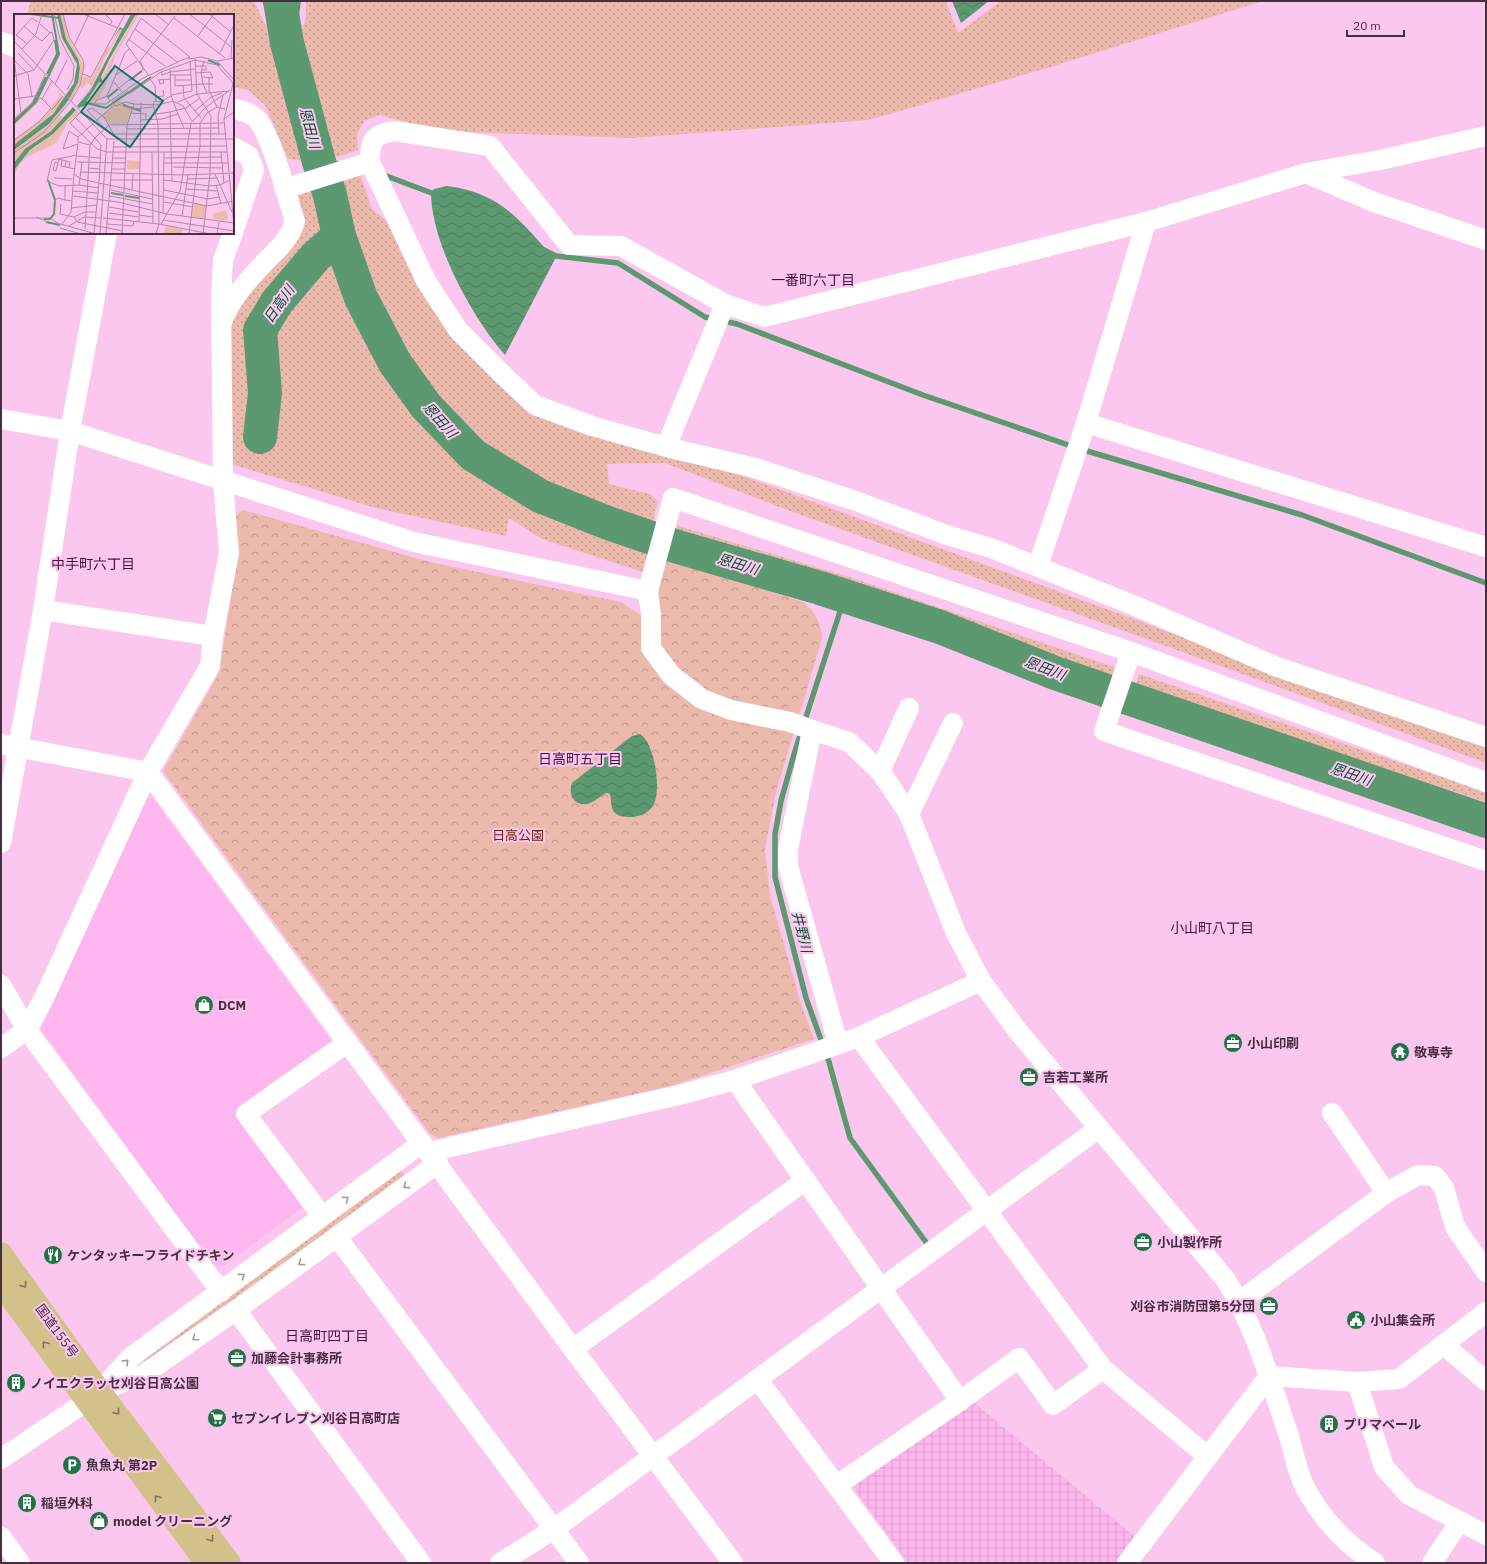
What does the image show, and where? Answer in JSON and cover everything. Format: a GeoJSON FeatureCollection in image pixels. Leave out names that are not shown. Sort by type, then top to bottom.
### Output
{"type":"FeatureCollection","features":[{"type":"Feature","properties":{"kind":"highway","name":"国道155号"},"geometry":{"type":"LineString","coordinates":[[1,1253],[93,1396],[206,1563]]}},
{"type":"Feature","properties":{"kind":"highway","name":"国道155号"},"geometry":{"type":"LineString","coordinates":[[1,1285],[230,1563]]}},
{"type":"Feature","properties":{"kind":"street"},"geometry":{"type":"LineString","coordinates":[[1,42],[14,47]]}},
{"type":"Feature","properties":{"kind":"street"},"geometry":{"type":"LineString","coordinates":[[221,324],[226,311],[247,282],[291,234],[295,221],[267,134],[256,118],[245,111],[234,109]]}},
{"type":"Feature","properties":{"kind":"street"},"geometry":{"type":"LineString","coordinates":[[1486,136],[1380,160],[1306,173],[1146,222],[764,317],[724,306],[621,246],[569,245],[490,146],[395,131],[382,133],[375,138],[370,148],[370,162],[426,281],[458,330],[535,405],[592,426],[666,447],[755,468],[853,500],[1038,566],[1277,667],[1486,737]]}},
{"type":"Feature","properties":{"kind":"street"},"geometry":{"type":"LineString","coordinates":[[234,148],[249,156],[254,170],[234,230]]}},
{"type":"Feature","properties":{"kind":"street"},"geometry":{"type":"LineString","coordinates":[[284,189],[370,162]]}},
{"type":"Feature","properties":{"kind":"street"},"geometry":{"type":"LineString","coordinates":[[1306,173],[1374,202],[1486,240]]}},
{"type":"Feature","properties":{"kind":"street"},"geometry":{"type":"LineString","coordinates":[[1038,566],[1084,430],[1146,222]]}},
{"type":"Feature","properties":{"kind":"street"},"geometry":{"type":"LineString","coordinates":[[1,843],[9,746],[43,610],[70,431],[107,234]]}},
{"type":"Feature","properties":{"kind":"street"},"geometry":{"type":"LineString","coordinates":[[1,1048],[27,1030],[44,998],[148,772],[210,666],[213,636],[229,553],[223,481],[221,324],[223,260],[233,234]]}},
{"type":"Feature","properties":{"kind":"street"},"geometry":{"type":"LineString","coordinates":[[666,447],[724,306]]}},
{"type":"Feature","properties":{"kind":"street"},"geometry":{"type":"LineString","coordinates":[[1,419],[70,431],[414,542],[650,583]]}},
{"type":"Feature","properties":{"kind":"street"},"geometry":{"type":"LineString","coordinates":[[1084,430],[1486,547]]}},
{"type":"Feature","properties":{"kind":"street"},"geometry":{"type":"LineString","coordinates":[[1374,1563],[1355,1550],[1325,1519],[1306,1490],[1269,1376],[1240,1301],[1226,1279],[1147,1188],[1017,1030],[981,981],[956,933],[909,814],[880,771],[849,742],[806,728],[731,710],[702,699],[671,675],[651,648],[650,583],[673,498],[1131,652],[1486,782]]}},
{"type":"Feature","properties":{"kind":"street"},"geometry":{"type":"LineString","coordinates":[[43,610],[213,636]]}},
{"type":"Feature","properties":{"kind":"street"},"geometry":{"type":"LineString","coordinates":[[1131,652],[1104,731],[1486,862]]}},
{"type":"Feature","properties":{"kind":"street"},"geometry":{"type":"LineString","coordinates":[[880,771],[909,708]]}},
{"type":"Feature","properties":{"kind":"street"},"geometry":{"type":"LineString","coordinates":[[909,814],[953,723]]}},
{"type":"Feature","properties":{"kind":"street"},"geometry":{"type":"LineString","coordinates":[[806,728],[788,849],[788,866],[829,1047]]}},
{"type":"Feature","properties":{"kind":"street"},"geometry":{"type":"LineString","coordinates":[[9,746],[148,772],[573,1349],[733,1563]]}},
{"type":"Feature","properties":{"kind":"street"},"geometry":{"type":"LineString","coordinates":[[93,1396],[127,1360],[322,1216],[430,1153],[679,1095],[735,1080],[859,1037],[981,981]]}},
{"type":"Feature","properties":{"kind":"street"},"geometry":{"type":"LineString","coordinates":[[1,986],[27,1030],[221,1292]]}},
{"type":"Feature","properties":{"kind":"street"},"geometry":{"type":"LineString","coordinates":[[859,1037],[985,1211],[1103,1369],[1207,1456]]}},
{"type":"Feature","properties":{"kind":"street"},"geometry":{"type":"LineString","coordinates":[[322,1216],[246,1114],[348,1042]]}},
{"type":"Feature","properties":{"kind":"street"},"geometry":{"type":"LineString","coordinates":[[735,1080],[960,1401]]}},
{"type":"Feature","properties":{"kind":"street"},"geometry":{"type":"LineString","coordinates":[[1332,1113],[1386,1193]]}},
{"type":"Feature","properties":{"kind":"street"},"geometry":{"type":"LineString","coordinates":[[500,1563],[554,1530],[653,1455],[881,1290],[985,1211],[1099,1128]]}},
{"type":"Feature","properties":{"kind":"street"},"geometry":{"type":"LineString","coordinates":[[1,1459],[93,1396],[143,1375],[236,1310],[337,1237],[430,1153]]}},
{"type":"Feature","properties":{"kind":"street"},"geometry":{"type":"LineString","coordinates":[[1240,1301],[1386,1193],[1418,1175],[1435,1176],[1444,1188],[1455,1227],[1486,1272]]}},
{"type":"Feature","properties":{"kind":"street"},"geometry":{"type":"LineString","coordinates":[[573,1349],[806,1180]]}},
{"type":"Feature","properties":{"kind":"street"},"geometry":{"type":"LineString","coordinates":[[337,1237],[579,1563]]}},
{"type":"Feature","properties":{"kind":"street"},"geometry":{"type":"LineString","coordinates":[[236,1310],[421,1563]]}},
{"type":"Feature","properties":{"kind":"street"},"geometry":{"type":"LineString","coordinates":[[1269,1376],[1357,1382],[1398,1379],[1486,1312]]}},
{"type":"Feature","properties":{"kind":"street"},"geometry":{"type":"LineString","coordinates":[[1444,1345],[1486,1381]]}},
{"type":"Feature","properties":{"kind":"street"},"geometry":{"type":"LineString","coordinates":[[837,1485],[960,1401],[1019,1358],[1053,1405],[1103,1369]]}},
{"type":"Feature","properties":{"kind":"street"},"geometry":{"type":"LineString","coordinates":[[1127,1563],[1269,1376]]}},
{"type":"Feature","properties":{"kind":"street"},"geometry":{"type":"LineString","coordinates":[[758,1380],[894,1563]]}},
{"type":"Feature","properties":{"kind":"street"},"geometry":{"type":"LineString","coordinates":[[1357,1382],[1384,1467],[1409,1495],[1486,1535]]}},
{"type":"Feature","properties":{"kind":"street"},"geometry":{"type":"LineString","coordinates":[[1432,1563],[1460,1521]]}},
{"type":"Feature","properties":{"kind":"street"},"geometry":{"type":"LineString","coordinates":[[1,1537],[20,1563]]}},
{"type":"Feature","properties":{"kind":"shaded area"},"geometry":{"type":"Polygon","coordinates":[[[144,799],[153,799],[332,1042],[235,1112],[303,1207],[222,1267],[213,1265],[41,1029],[144,799]]]}},
{"type":"Feature","properties":{"kind":"shaded area"},"geometry":{"type":"Polygon","coordinates":[[[972,1401],[1134,1536],[1115,1563],[908,1563],[853,1487],[972,1401]]]}},
{"type":"Feature","properties":{"kind":"green space"},"geometry":{"type":"Polygon","coordinates":[[[31,1],[254,1],[282,60],[310,161],[288,159],[265,105],[248,90],[234,87],[234,14],[27,14],[31,1]]]}},
{"type":"Feature","properties":{"kind":"green space"},"geometry":{"type":"Polygon","coordinates":[[[306,1],[946,1],[958,33],[1001,1],[1263,1],[1047,68],[869,120],[632,138],[464,132],[413,124],[379,115],[364,121],[357,134],[358,150],[329,160],[296,48],[306,18],[306,1]]]}},
{"type":"Feature","properties":{"kind":"green space"},"geometry":{"type":"Polygon","coordinates":[[[360,174],[372,209],[393,226],[423,286],[534,409],[688,456],[1325,689],[1486,745],[1486,763],[793,512],[665,463],[607,464],[609,484],[650,494],[658,501],[652,524],[584,499],[535,477],[519,468],[482,442],[450,412],[424,379],[401,342],[382,304],[366,264],[339,180],[360,174]]]}},
{"type":"Feature","properties":{"kind":"green space"},"geometry":{"type":"Polygon","coordinates":[[[311,188],[322,221],[317,240],[256,311],[248,337],[249,447],[266,446],[267,337],[281,305],[332,251],[356,320],[386,375],[427,429],[466,465],[518,500],[565,524],[648,552],[642,572],[542,539],[509,518],[506,536],[376,508],[231,464],[228,331],[238,303],[258,277],[303,230],[294,194],[311,188]]]}},
{"type":"Feature","properties":{"kind":"green space","name":"日高公園"},"geometry":{"type":"Polygon","coordinates":[[[243,510],[434,563],[621,602],[639,614],[658,596],[664,555],[803,602],[808,606],[817,618],[822,639],[776,792],[765,849],[770,895],[801,1004],[814,1039],[671,1086],[439,1138],[430,1134],[163,771],[219,673],[238,552],[231,518],[243,510]]]}},
{"type":"Feature","properties":{"kind":"green space"},"geometry":{"type":"Polygon","coordinates":[[[678,526],[852,578],[1117,668],[1113,679],[847,587],[676,538],[678,526]]]}},
{"type":"Feature","properties":{"kind":"green space"},"geometry":{"type":"Polygon","coordinates":[[[1139,674],[1486,792],[1486,802],[1136,686],[1139,674]]]}},
{"type":"Feature","properties":{"kind":"green space"},"geometry":{"type":"Polygon","coordinates":[[[400,1170],[405,1177],[147,1366],[142,1359],[400,1170]]]}},
{"type":"Feature","properties":{"kind":"water"},"geometry":{"type":"Polygon","coordinates":[[[262,1],[301,1],[296,36],[278,37],[262,1]]]}},
{"type":"Feature","properties":{"kind":"water"},"geometry":{"type":"Polygon","coordinates":[[[952,1],[989,1],[961,23],[952,1]]]}},
{"type":"Feature","properties":{"kind":"water"},"geometry":{"type":"Polygon","coordinates":[[[447,186],[482,195],[496,202],[520,221],[555,259],[505,355],[492,339],[467,300],[446,256],[438,234],[433,212],[431,192],[434,189],[447,186]]]}},
{"type":"Feature","properties":{"kind":"water"},"geometry":{"type":"Polygon","coordinates":[[[640,734],[650,747],[656,768],[656,799],[649,811],[635,817],[618,815],[613,811],[609,793],[606,793],[587,804],[578,803],[575,801],[571,795],[572,783],[632,736],[640,734]]]}},
{"type":"Feature","properties":{"kind":"waterway","name":"恩田川"},"geometry":{"type":"LineString","coordinates":[[280,1],[287,43],[319,162],[330,195],[339,236],[361,298],[395,363],[426,406],[473,455],[540,496],[608,523],[678,547],[820,588],[940,627],[1055,673],[1486,821]]}},
{"type":"Feature","properties":{"kind":"waterway"},"geometry":{"type":"LineString","coordinates":[[319,162],[338,164]]}},
{"type":"Feature","properties":{"kind":"waterway"},"geometry":{"type":"LineString","coordinates":[[381,174],[437,195]]}},
{"type":"Feature","properties":{"kind":"waterway","name":"日高川"},"geometry":{"type":"LineString","coordinates":[[260,437],[265,393],[260,330],[277,302],[316,256],[339,236]]}},
{"type":"Feature","properties":{"kind":"waterway"},"geometry":{"type":"LineString","coordinates":[[542,249],[556,256],[618,263],[705,317],[737,324],[923,395],[1077,448],[1302,515],[1486,583]]}},
{"type":"Feature","properties":{"kind":"waterway","name":"井野川"},"geometry":{"type":"LineString","coordinates":[[845,596],[795,751],[781,801],[775,834],[775,877],[806,998],[829,1062],[850,1138],[931,1249]]}},
{"type":"Feature","properties":{"kind":"place","name":"DCM"},"geometry":{"type":"Point","coordinates":[204,1005]}},
{"type":"Feature","properties":{"kind":"place","name":"小山印刷"},"geometry":{"type":"Point","coordinates":[1233,1043]}},
{"type":"Feature","properties":{"kind":"place","name":"敬専寺"},"geometry":{"type":"Point","coordinates":[1400,1052]}},
{"type":"Feature","properties":{"kind":"place","name":"吉若工業所"},"geometry":{"type":"Point","coordinates":[1029,1077]}},
{"type":"Feature","properties":{"kind":"place","name":"小山製作所"},"geometry":{"type":"Point","coordinates":[1143,1242]}},
{"type":"Feature","properties":{"kind":"place","name":"ケンタッキーフライドチキン"},"geometry":{"type":"Point","coordinates":[53,1255]}},
{"type":"Feature","properties":{"kind":"place","name":"刈谷市消防団第5分団"},"geometry":{"type":"Point","coordinates":[1269,1306]}},
{"type":"Feature","properties":{"kind":"place","name":"小山集会所"},"geometry":{"type":"Point","coordinates":[1356,1320]}},
{"type":"Feature","properties":{"kind":"place","name":"加藤会計事務所"},"geometry":{"type":"Point","coordinates":[237,1358]}},
{"type":"Feature","properties":{"kind":"place","name":"ノイエクラッセ刈谷日高公園"},"geometry":{"type":"Point","coordinates":[16,1383]}},
{"type":"Feature","properties":{"kind":"place","name":"セブンイレブン刈谷日高町店"},"geometry":{"type":"Point","coordinates":[217,1418]}},
{"type":"Feature","properties":{"kind":"place","name":"プリマベール"},"geometry":{"type":"Point","coordinates":[1329,1424]}},
{"type":"Feature","properties":{"kind":"place","name":"魚魚丸 第2P"},"geometry":{"type":"Point","coordinates":[72,1465]}},
{"type":"Feature","properties":{"kind":"place","name":"稲垣外科"},"geometry":{"type":"Point","coordinates":[27,1503]}},
{"type":"Feature","properties":{"kind":"place","name":"model クリーニング"},"geometry":{"type":"Point","coordinates":[99,1521]}},
{"type":"Feature","properties":{"kind":"district","name":"一番町六丁目"},"geometry":{"type":"Point","coordinates":[813,280]}},
{"type":"Feature","properties":{"kind":"district","name":"中手町六丁目"},"geometry":{"type":"Point","coordinates":[93,564]}},
{"type":"Feature","properties":{"kind":"district","name":"日高町五丁目"},"geometry":{"type":"Point","coordinates":[580,759]}},
{"type":"Feature","properties":{"kind":"district","name":"小山町八丁目"},"geometry":{"type":"Point","coordinates":[1212,928]}},
{"type":"Feature","properties":{"kind":"district","name":"日高町四丁目"},"geometry":{"type":"Point","coordinates":[327,1336]}}]}
